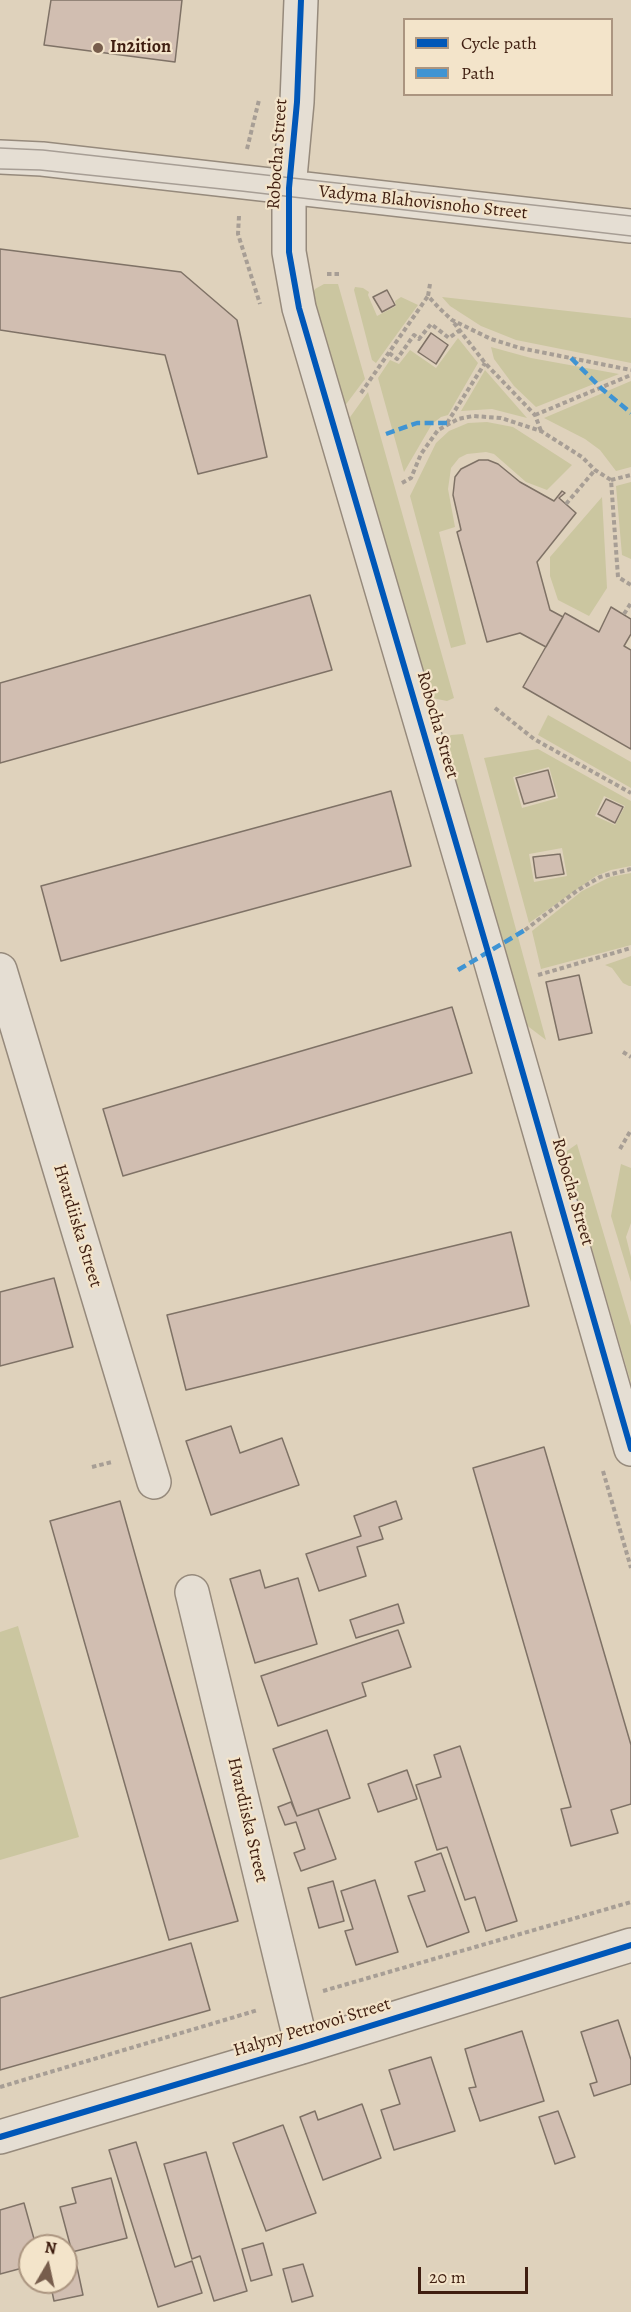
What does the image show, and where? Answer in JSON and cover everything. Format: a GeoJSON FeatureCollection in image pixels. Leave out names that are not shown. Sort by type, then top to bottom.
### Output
{"type":"FeatureCollection","features":[{"type":"Feature","properties":{"kind":"street","name":"Robocha Street"},"geometry":{"type":"LineString","coordinates":[[301,0],[297,102],[289,188],[289,252],[298,308],[631,1449]]}},
{"type":"Feature","properties":{"kind":"street","name":"Vadyma Blahovisnoho Street"},"geometry":{"type":"LineString","coordinates":[[0,156],[631,226]]}},
{"type":"Feature","properties":{"kind":"street","name":"Hvardiiska Street"},"geometry":{"type":"LineString","coordinates":[[0,970],[154,1482]]}},
{"type":"Feature","properties":{"kind":"street","name":"Hvardiiska Street"},"geometry":{"type":"LineString","coordinates":[[192,1592],[302,2047]]}},
{"type":"Feature","properties":{"kind":"street","name":"Halyny Petrovoi Street"},"geometry":{"type":"LineString","coordinates":[[0,2137],[302,2047],[631,1945]]}},
{"type":"Feature","properties":{"kind":"path"},"geometry":{"type":"LineString","coordinates":[[333,423],[346,414],[428,296],[430,285]]}},
{"type":"Feature","properties":{"kind":"path"},"geometry":{"type":"LineString","coordinates":[[428,296],[452,320],[485,363],[535,415],[541,431]]}},
{"type":"Feature","properties":{"kind":"path"},"geometry":{"type":"LineString","coordinates":[[452,320],[491,339],[520,348],[631,370]]}},
{"type":"Feature","properties":{"kind":"path"},"geometry":{"type":"LineString","coordinates":[[388,353],[397,359],[414,335],[419,339],[431,324],[449,338],[460,330]]}},
{"type":"Feature","properties":{"kind":"path"},"geometry":{"type":"LineString","coordinates":[[447,423],[485,363]]}},
{"type":"Feature","properties":{"kind":"path"},"geometry":{"type":"LineString","coordinates":[[535,415],[631,375]]}},
{"type":"Feature","properties":{"kind":"path"},"geometry":{"type":"LineString","coordinates":[[402,483],[411,478],[427,444],[438,430],[458,419],[485,416],[520,422],[541,431],[582,457],[595,470],[611,480],[631,475]]}},
{"type":"Feature","properties":{"kind":"path"},"geometry":{"type":"LineString","coordinates":[[566,504],[595,470]]}},
{"type":"Feature","properties":{"kind":"path"},"geometry":{"type":"LineString","coordinates":[[611,480],[618,577],[631,585]]}},
{"type":"Feature","properties":{"kind":"path"},"geometry":{"type":"LineString","coordinates":[[624,615],[631,603]]}},
{"type":"Feature","properties":{"kind":"path"},"geometry":{"type":"LineString","coordinates":[[495,708],[534,739],[631,793]]}},
{"type":"Feature","properties":{"kind":"path"},"geometry":{"type":"LineString","coordinates":[[525,930],[578,890],[600,877],[631,869]]}},
{"type":"Feature","properties":{"kind":"path"},"geometry":{"type":"LineString","coordinates":[[538,975],[631,948]]}},
{"type":"Feature","properties":{"kind":"path"},"geometry":{"type":"LineString","coordinates":[[623,1052],[631,1057]]}},
{"type":"Feature","properties":{"kind":"path"},"geometry":{"type":"LineString","coordinates":[[620,1149],[631,1130]]}},
{"type":"Feature","properties":{"kind":"shaded area"},"geometry":{"type":"Polygon","coordinates":[[[324,284],[338,284],[365,379],[344,407],[311,296],[315,289],[324,284]]]}},
{"type":"Feature","properties":{"kind":"shaded area"},"geometry":{"type":"Polygon","coordinates":[[[355,287],[369,292],[368,295],[377,316],[396,306],[395,301],[401,297],[418,305],[376,363],[372,360],[355,287]]]}},
{"type":"Feature","properties":{"kind":"shaded area"},"geometry":{"type":"Polygon","coordinates":[[[442,297],[631,318],[631,363],[516,340],[481,326],[450,306],[442,297]]]}},
{"type":"Feature","properties":{"kind":"shaded area"},"geometry":{"type":"Polygon","coordinates":[[[458,338],[478,363],[448,415],[432,424],[404,472],[378,378],[390,360],[399,364],[410,350],[436,368],[458,338]]]}},
{"type":"Feature","properties":{"kind":"shaded area"},"geometry":{"type":"Polygon","coordinates":[[[491,347],[531,358],[619,374],[536,407],[514,386],[494,359],[491,347]]]}},
{"type":"Feature","properties":{"kind":"shaded area"},"geometry":{"type":"Polygon","coordinates":[[[485,370],[527,418],[492,409],[461,411],[485,370]]]}},
{"type":"Feature","properties":{"kind":"shaded area"},"geometry":{"type":"Polygon","coordinates":[[[631,381],[631,467],[616,471],[600,450],[585,439],[544,418],[631,381]]]}},
{"type":"Feature","properties":{"kind":"shaded area"},"geometry":{"type":"Polygon","coordinates":[[[368,392],[454,698],[447,701],[432,698],[427,690],[348,420],[368,392]]]}},
{"type":"Feature","properties":{"kind":"shaded area"},"geometry":{"type":"Polygon","coordinates":[[[487,422],[513,427],[572,465],[547,490],[526,482],[494,454],[486,452],[467,454],[459,458],[451,468],[448,489],[455,527],[439,532],[466,644],[451,648],[410,496],[436,443],[449,431],[468,423],[487,422]]]}},
{"type":"Feature","properties":{"kind":"shaded area"},"geometry":{"type":"Polygon","coordinates":[[[631,482],[631,559],[622,555],[616,486],[631,482]]]}},
{"type":"Feature","properties":{"kind":"shaded area"},"geometry":{"type":"Polygon","coordinates":[[[602,497],[607,588],[589,616],[558,600],[550,576],[550,557],[602,497]]]}},
{"type":"Feature","properties":{"kind":"shaded area"},"geometry":{"type":"Polygon","coordinates":[[[548,715],[631,762],[631,788],[538,735],[548,715]]]}},
{"type":"Feature","properties":{"kind":"shaded area"},"geometry":{"type":"Polygon","coordinates":[[[463,734],[546,1040],[525,1024],[442,747],[446,738],[463,734]]]}},
{"type":"Feature","properties":{"kind":"shaded area"},"geometry":{"type":"Polygon","coordinates":[[[538,749],[631,801],[631,866],[596,876],[529,923],[484,758],[538,749]],[[549,767],[513,777],[522,808],[558,798],[549,767]],[[604,796],[595,816],[615,825],[625,806],[604,796]],[[562,848],[529,854],[534,882],[567,876],[562,848]]]}},
{"type":"Feature","properties":{"kind":"shaded area"},"geometry":{"type":"Polygon","coordinates":[[[631,873],[631,945],[541,969],[532,931],[582,891],[610,877],[631,873]]]}},
{"type":"Feature","properties":{"kind":"shaded area"},"geometry":{"type":"Polygon","coordinates":[[[631,956],[631,986],[629,986],[623,983],[612,968],[605,965],[631,956]]]}},
{"type":"Feature","properties":{"kind":"shaded area"},"geometry":{"type":"Polygon","coordinates":[[[577,1144],[631,1326],[631,1383],[564,1153],[577,1144]]]}},
{"type":"Feature","properties":{"kind":"shaded area"},"geometry":{"type":"Polygon","coordinates":[[[621,1164],[631,1168],[631,1223],[626,1237],[631,1257],[631,1282],[611,1216],[621,1164]]]}},
{"type":"Feature","properties":{"kind":"shaded area"},"geometry":{"type":"Polygon","coordinates":[[[18,1626],[79,1837],[0,1860],[0,1632],[18,1626]]]}},
{"type":"Feature","properties":{"kind":"building"},"geometry":{"type":"Polygon","coordinates":[[[51,0],[182,0],[175,62],[44,45],[51,0]]]}},
{"type":"Feature","properties":{"kind":"building"},"geometry":{"type":"Polygon","coordinates":[[[0,249],[181,272],[237,320],[267,457],[198,474],[165,355],[0,330],[0,249]]]}},
{"type":"Feature","properties":{"kind":"building"},"geometry":{"type":"Polygon","coordinates":[[[387,290],[395,305],[382,312],[373,297],[387,290]]]}},
{"type":"Feature","properties":{"kind":"building"},"geometry":{"type":"Polygon","coordinates":[[[431,333],[448,345],[436,364],[418,352],[431,333]]]}},
{"type":"Feature","properties":{"kind":"building"},"geometry":{"type":"Polygon","coordinates":[[[479,460],[488,460],[498,464],[520,482],[554,501],[562,491],[565,493],[559,498],[576,513],[537,562],[550,610],[563,617],[546,647],[520,633],[487,642],[457,532],[461,530],[453,495],[455,477],[461,469],[479,460]]]}},
{"type":"Feature","properties":{"kind":"building"},"geometry":{"type":"Polygon","coordinates":[[[310,595],[332,670],[0,763],[0,683],[310,595]]]}},
{"type":"Feature","properties":{"kind":"building"},"geometry":{"type":"Polygon","coordinates":[[[611,607],[631,619],[631,634],[624,646],[631,650],[631,749],[523,687],[565,613],[599,632],[611,607]]]}},
{"type":"Feature","properties":{"kind":"building"},"geometry":{"type":"Polygon","coordinates":[[[548,770],[555,796],[524,804],[516,778],[548,770]]]}},
{"type":"Feature","properties":{"kind":"building"},"geometry":{"type":"Polygon","coordinates":[[[391,791],[411,866],[61,961],[41,886],[391,791]]]}},
{"type":"Feature","properties":{"kind":"building"},"geometry":{"type":"Polygon","coordinates":[[[606,799],[623,807],[615,823],[598,814],[606,799]]]}},
{"type":"Feature","properties":{"kind":"building"},"geometry":{"type":"Polygon","coordinates":[[[560,854],[564,874],[536,878],[533,857],[560,854]]]}},
{"type":"Feature","properties":{"kind":"building"},"geometry":{"type":"Polygon","coordinates":[[[579,975],[592,1033],[559,1040],[546,982],[579,975]]]}},
{"type":"Feature","properties":{"kind":"building"},"geometry":{"type":"Polygon","coordinates":[[[452,1007],[472,1073],[123,1176],[103,1109],[452,1007]]]}},
{"type":"Feature","properties":{"kind":"building"},"geometry":{"type":"Polygon","coordinates":[[[511,1232],[529,1306],[186,1390],[167,1315],[511,1232]]]}},
{"type":"Feature","properties":{"kind":"building"},"geometry":{"type":"Polygon","coordinates":[[[54,1278],[73,1347],[0,1366],[0,1292],[54,1278]]]}},
{"type":"Feature","properties":{"kind":"building"},"geometry":{"type":"Polygon","coordinates":[[[231,1426],[240,1453],[282,1438],[299,1485],[211,1515],[186,1441],[231,1426]]]}},
{"type":"Feature","properties":{"kind":"building"},"geometry":{"type":"Polygon","coordinates":[[[544,1447],[631,1745],[631,1804],[611,1810],[618,1833],[571,1846],[561,1809],[571,1807],[473,1468],[544,1447]]]}},
{"type":"Feature","properties":{"kind":"building"},"geometry":{"type":"Polygon","coordinates":[[[120,1501],[238,1921],[169,1940],[50,1521],[120,1501]]]}},
{"type":"Feature","properties":{"kind":"building"},"geometry":{"type":"Polygon","coordinates":[[[396,1501],[402,1519],[379,1527],[383,1539],[357,1547],[366,1576],[319,1591],[306,1554],[361,1536],[354,1516],[396,1501]]]}},
{"type":"Feature","properties":{"kind":"building"},"geometry":{"type":"Polygon","coordinates":[[[260,1570],[265,1588],[298,1578],[317,1644],[255,1663],[230,1579],[260,1570]]]}},
{"type":"Feature","properties":{"kind":"building"},"geometry":{"type":"Polygon","coordinates":[[[398,1604],[404,1623],[356,1638],[350,1620],[398,1604]]]}},
{"type":"Feature","properties":{"kind":"building"},"geometry":{"type":"Polygon","coordinates":[[[398,1630],[411,1667],[362,1683],[366,1696],[278,1726],[261,1676],[398,1630]]]}},
{"type":"Feature","properties":{"kind":"building"},"geometry":{"type":"Polygon","coordinates":[[[327,1730],[350,1798],[297,1816],[273,1749],[327,1730]]]}},
{"type":"Feature","properties":{"kind":"building"},"geometry":{"type":"Polygon","coordinates":[[[460,1746],[517,1921],[486,1931],[475,1897],[465,1900],[447,1847],[437,1850],[416,1785],[441,1777],[434,1755],[460,1746]]]}},
{"type":"Feature","properties":{"kind":"building"},"geometry":{"type":"Polygon","coordinates":[[[407,1770],[417,1799],[378,1812],[368,1784],[407,1770]]]}},
{"type":"Feature","properties":{"kind":"building"},"geometry":{"type":"Polygon","coordinates":[[[291,1802],[297,1816],[318,1809],[336,1859],[301,1871],[294,1853],[305,1849],[296,1822],[285,1825],[278,1807],[291,1802]]]}},
{"type":"Feature","properties":{"kind":"building"},"geometry":{"type":"Polygon","coordinates":[[[441,1853],[469,1932],[427,1947],[408,1896],[425,1891],[415,1862],[441,1853]]]}},
{"type":"Feature","properties":{"kind":"building"},"geometry":{"type":"Polygon","coordinates":[[[375,1880],[398,1952],[356,1965],[345,1931],[353,1929],[341,1891],[375,1880]]]}},
{"type":"Feature","properties":{"kind":"building"},"geometry":{"type":"Polygon","coordinates":[[[333,1881],[344,1921],[319,1928],[308,1888],[333,1881]]]}},
{"type":"Feature","properties":{"kind":"building"},"geometry":{"type":"Polygon","coordinates":[[[191,1943],[210,2010],[0,2070],[0,1998],[191,1943]]]}},
{"type":"Feature","properties":{"kind":"building"},"geometry":{"type":"Polygon","coordinates":[[[618,2020],[631,2060],[631,2084],[594,2096],[590,2084],[597,2082],[581,2032],[618,2020]]]}},
{"type":"Feature","properties":{"kind":"building"},"geometry":{"type":"Polygon","coordinates":[[[522,2031],[544,2101],[480,2121],[469,2088],[476,2087],[465,2049],[522,2031]]]}},
{"type":"Feature","properties":{"kind":"building"},"geometry":{"type":"Polygon","coordinates":[[[431,2057],[455,2131],[394,2150],[381,2110],[400,2104],[389,2070],[431,2057]]]}},
{"type":"Feature","properties":{"kind":"building"},"geometry":{"type":"Polygon","coordinates":[[[362,2104],[381,2158],[323,2180],[300,2117],[315,2111],[318,2120],[362,2104]]]}},
{"type":"Feature","properties":{"kind":"building"},"geometry":{"type":"Polygon","coordinates":[[[558,2111],[575,2157],[555,2164],[539,2117],[558,2111]]]}},
{"type":"Feature","properties":{"kind":"building"},"geometry":{"type":"Polygon","coordinates":[[[283,2125],[316,2213],[266,2231],[233,2143],[283,2125]]]}},
{"type":"Feature","properties":{"kind":"building"},"geometry":{"type":"Polygon","coordinates":[[[136,2142],[175,2267],[192,2261],[202,2293],[158,2307],[109,2150],[136,2142]]]}},
{"type":"Feature","properties":{"kind":"building"},"geometry":{"type":"Polygon","coordinates":[[[206,2152],[247,2291],[214,2301],[200,2256],[192,2259],[164,2164],[206,2152]]]}},
{"type":"Feature","properties":{"kind":"building"},"geometry":{"type":"Polygon","coordinates":[[[111,2178],[127,2238],[78,2250],[78,2234],[67,2234],[60,2207],[76,2203],[72,2188],[111,2178]]]}},
{"type":"Feature","properties":{"kind":"building"},"geometry":{"type":"Polygon","coordinates":[[[24,2203],[33,2234],[18,2234],[18,2269],[0,2274],[0,2210],[24,2203]]]}},
{"type":"Feature","properties":{"kind":"building"},"geometry":{"type":"Polygon","coordinates":[[[263,2243],[272,2275],[251,2281],[242,2249],[263,2243]]]}},
{"type":"Feature","properties":{"kind":"building"},"geometry":{"type":"Polygon","coordinates":[[[303,2264],[313,2296],[292,2302],[283,2269],[303,2264]]]}},
{"type":"Feature","properties":{"kind":"building"},"geometry":{"type":"Polygon","coordinates":[[[78,2272],[83,2295],[54,2301],[53,2294],[78,2294],[78,2272]]]}},
{"type":"Feature","properties":{"kind":"tram line"},"geometry":{"type":"LineString","coordinates":[[0,148],[43,150],[631,216]]}},
{"type":"Feature","properties":{"kind":"tram line"},"geometry":{"type":"LineString","coordinates":[[0,169],[40,170],[241,191],[631,236]]}},
{"type":"Feature","properties":{"kind":"marked path"},"geometry":{"type":"LineString","coordinates":[[571,358],[602,389],[631,413]]}},
{"type":"Feature","properties":{"kind":"marked path"},"geometry":{"type":"LineString","coordinates":[[386,434],[417,423],[447,423]]}},
{"type":"Feature","properties":{"kind":"marked path"},"geometry":{"type":"LineString","coordinates":[[458,970],[525,930]]}},
{"type":"Feature","properties":{"kind":"cycle path"},"geometry":{"type":"LineString","coordinates":[[301,0],[297,102],[289,188],[289,252],[299,308],[631,1449]]}},
{"type":"Feature","properties":{"kind":"cycle path"},"geometry":{"type":"LineString","coordinates":[[0,2137],[302,2047],[631,1945]]}},
{"type":"Feature","properties":{"kind":"place","name":"In2ition"},"geometry":{"type":"Point","coordinates":[98,48]}}]}
